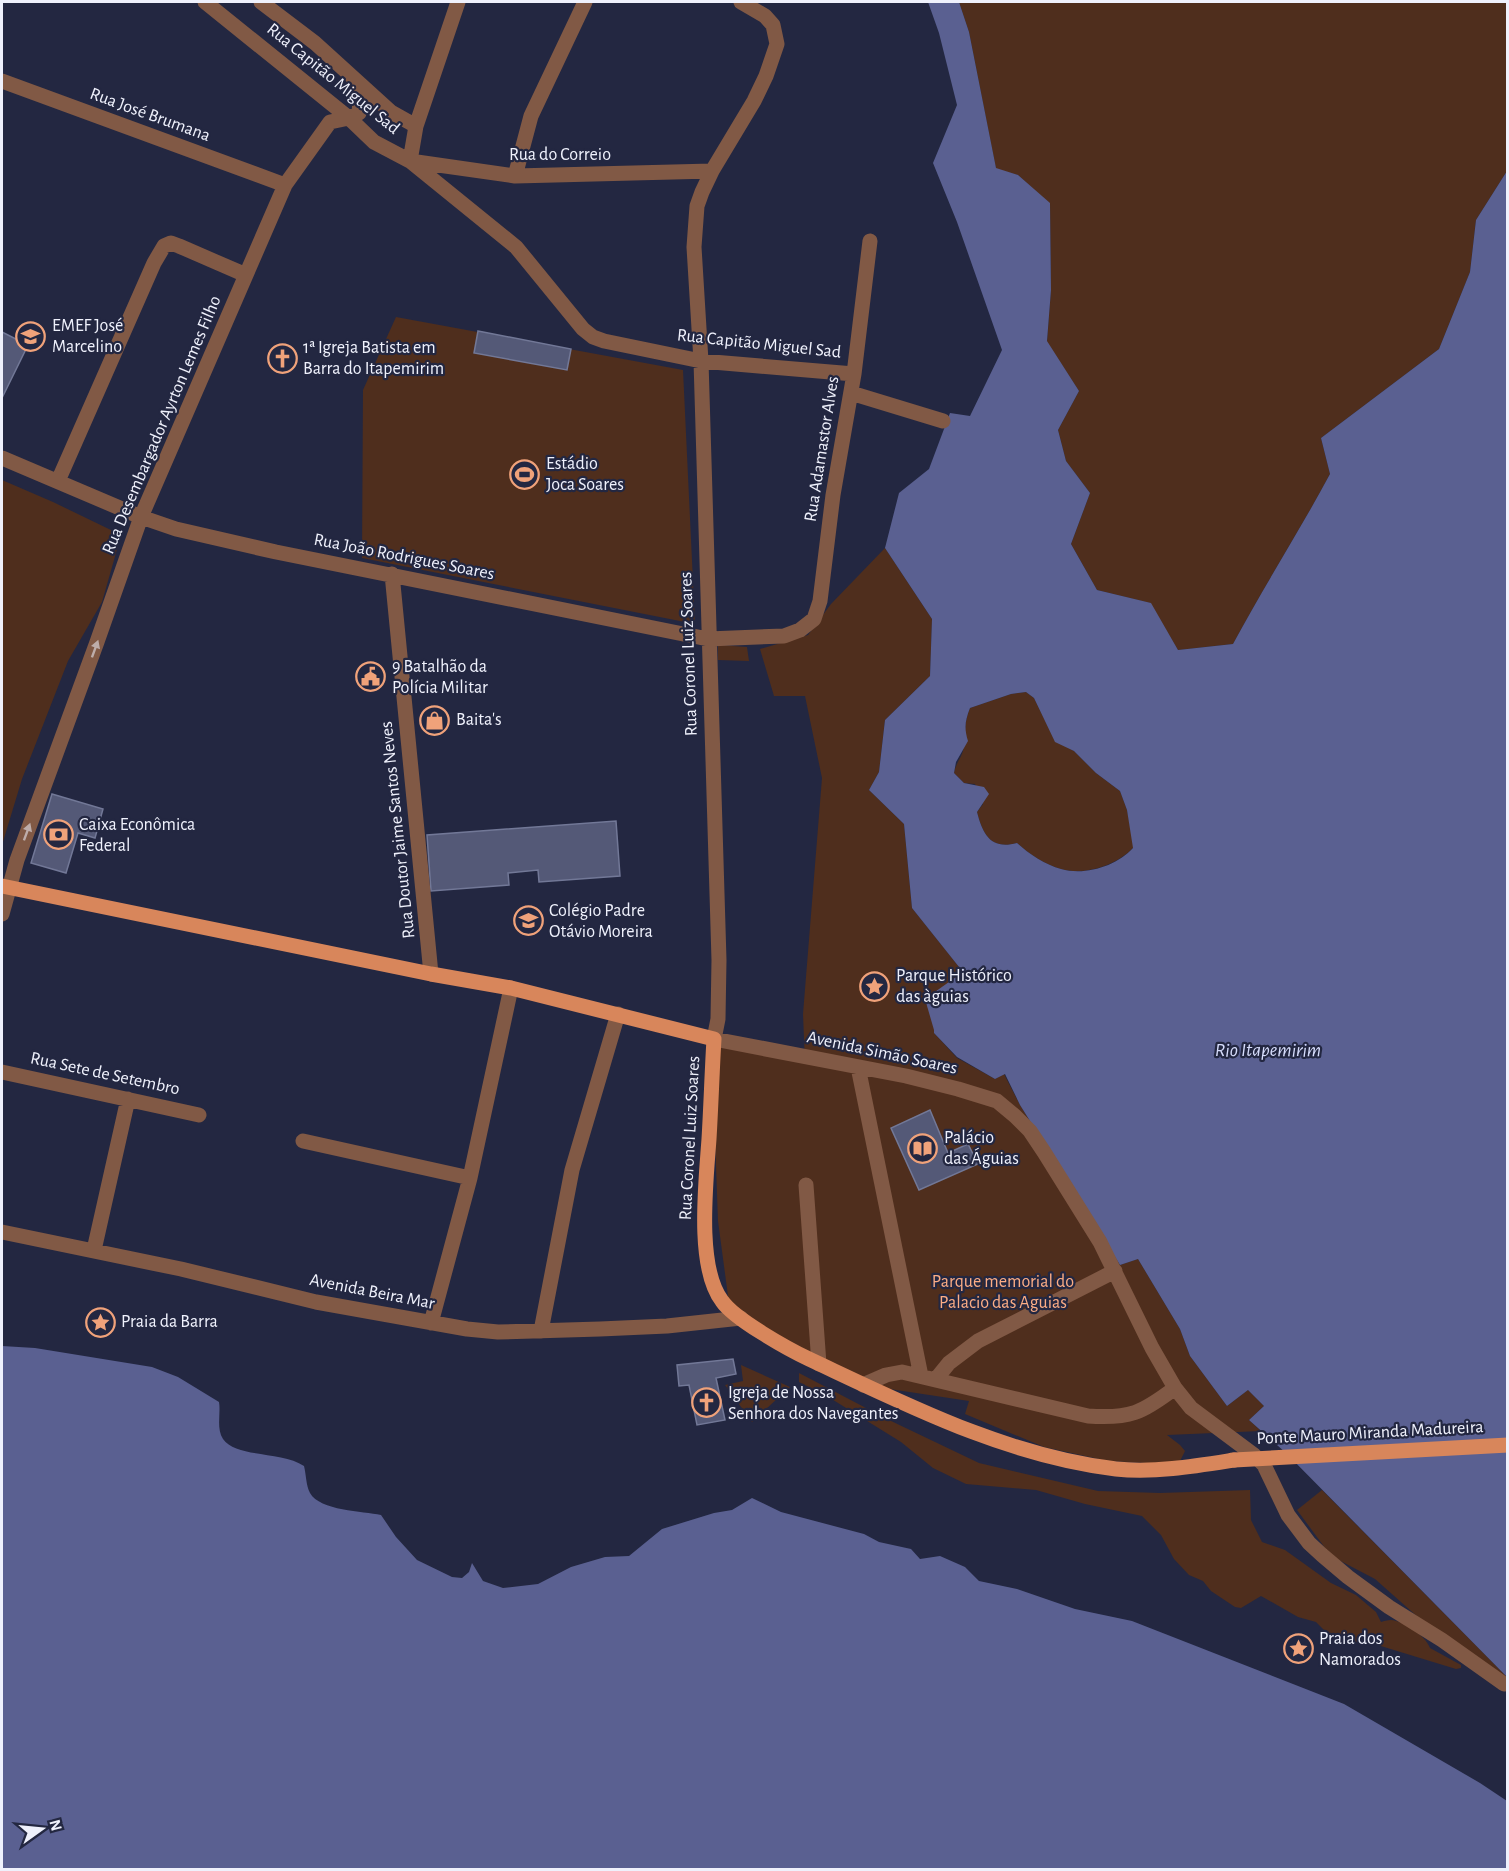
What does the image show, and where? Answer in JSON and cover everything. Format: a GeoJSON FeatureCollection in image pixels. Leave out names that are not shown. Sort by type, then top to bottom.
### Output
{"type":"FeatureCollection","features":[{"type":"Feature","properties":{"kind":"main road"},"geometry":{"type":"LineString","coordinates":[[5,887],[510,988],[714,1039]]}},
{"type":"Feature","properties":{"kind":"main road","name":"Rua Coronel Luiz Soares"},"geometry":{"type":"LineString","coordinates":[[714,1039],[706,1190],[706,1245],[709,1274],[716,1293],[730,1311],[795,1353],[863,1385]]}},
{"type":"Feature","properties":{"kind":"main road","name":"Ponte Mauro Miranda Madureira"},"geometry":{"type":"LineString","coordinates":[[863,1385],[963,1429],[1072,1461],[1117,1469],[1163,1469],[1234,1460],[1508,1445]]}},
{"type":"Feature","properties":{"kind":"street","name":"Rua Capitão Miguel Sad"},"geometry":{"type":"LineString","coordinates":[[205,2],[349,118],[374,142],[410,162],[516,247],[583,329],[593,337],[701,361],[854,374]]}},
{"type":"Feature","properties":{"kind":"street","name":"Rua Capitão Miguel Sad"},"geometry":{"type":"LineString","coordinates":[[261,2],[315,43],[391,112],[416,126],[410,162]]}},
{"type":"Feature","properties":{"kind":"street"},"geometry":{"type":"LineString","coordinates":[[416,126],[458,2]]}},
{"type":"Feature","properties":{"kind":"street"},"geometry":{"type":"LineString","coordinates":[[515,176],[531,116],[585,2]]}},
{"type":"Feature","properties":{"kind":"street","name":"Rua Coronel Luiz Soares"},"geometry":{"type":"LineString","coordinates":[[714,1039],[718,1019],[719,960],[701,361],[694,247],[697,206],[712,171],[754,101],[777,44],[772,25],[765,16],[746,4]]}},
{"type":"Feature","properties":{"kind":"street","name":"Rua José Brumana"},"geometry":{"type":"LineString","coordinates":[[2,81],[285,185]]}},
{"type":"Feature","properties":{"kind":"street"},"geometry":{"type":"LineString","coordinates":[[349,118],[359,113],[361,86]]}},
{"type":"Feature","properties":{"kind":"street","name":"Rua Desembargador Ayrton Lemes Filho"},"geometry":{"type":"LineString","coordinates":[[2,914],[5,887],[97,642],[141,516],[285,185],[330,122],[349,118]]}},
{"type":"Feature","properties":{"kind":"street","name":"Rua do Correio"},"geometry":{"type":"LineString","coordinates":[[410,162],[515,176],[712,171]]}},
{"type":"Feature","properties":{"kind":"street","name":"Rua Adamastor Alves"},"geometry":{"type":"LineString","coordinates":[[808,624],[814,619],[822,592],[833,495],[854,374],[870,241]]}},
{"type":"Feature","properties":{"kind":"street"},"geometry":{"type":"LineString","coordinates":[[58,481],[154,263],[164,246],[171,243],[246,275]]}},
{"type":"Feature","properties":{"kind":"street"},"geometry":{"type":"LineString","coordinates":[[851,393],[943,421]]}},
{"type":"Feature","properties":{"kind":"street","name":"Rua João Rodrigues Soares"},"geometry":{"type":"LineString","coordinates":[[2,458],[176,529],[276,552],[708,639],[784,636],[808,624]]}},
{"type":"Feature","properties":{"kind":"street","name":"Rua Doutor Jaime Santos Neves"},"geometry":{"type":"LineString","coordinates":[[392,574],[431,974]]}},
{"type":"Feature","properties":{"kind":"street"},"geometry":{"type":"LineString","coordinates":[[431,1323],[470,1178],[510,988]]}},
{"type":"Feature","properties":{"kind":"street"},"geometry":{"type":"LineString","coordinates":[[541,1331],[572,1170],[618,1014]]}},
{"type":"Feature","properties":{"kind":"street","name":"Avenida Simão Soares"},"geometry":{"type":"LineString","coordinates":[[714,1039],[906,1076],[997,1101],[1030,1131],[1100,1242],[1152,1348],[1191,1408],[1264,1465],[1288,1515],[1322,1555],[1389,1607],[1442,1640],[1504,1684]]}},
{"type":"Feature","properties":{"kind":"street"},"geometry":{"type":"LineString","coordinates":[[858,1067],[921,1376]]}},
{"type":"Feature","properties":{"kind":"street","name":"Rua Sete de Setembro"},"geometry":{"type":"LineString","coordinates":[[2,1072],[200,1115]]}},
{"type":"Feature","properties":{"kind":"street"},"geometry":{"type":"LineString","coordinates":[[94,1250],[128,1099]]}},
{"type":"Feature","properties":{"kind":"street"},"geometry":{"type":"LineString","coordinates":[[303,1141],[470,1178]]}},
{"type":"Feature","properties":{"kind":"street"},"geometry":{"type":"LineString","coordinates":[[806,1185],[819,1364]]}},
{"type":"Feature","properties":{"kind":"street","name":"Avenida Beira Mar"},"geometry":{"type":"LineString","coordinates":[[2,1232],[94,1250],[316,1302],[431,1323],[498,1332],[667,1326],[741,1318]]}},
{"type":"Feature","properties":{"kind":"street"},"geometry":{"type":"LineString","coordinates":[[936,1379],[949,1363],[978,1341],[1115,1271]]}},
{"type":"Feature","properties":{"kind":"street"},"geometry":{"type":"LineString","coordinates":[[863,1385],[886,1375],[902,1372],[1088,1416],[1114,1418],[1142,1411],[1176,1388]]}},
{"type":"Feature","properties":{"kind":"green space"},"geometry":{"type":"Polygon","coordinates":[[[959,2],[1507,2],[1507,171],[1476,220],[1470,272],[1439,349],[1321,438],[1330,474],[1233,644],[1178,650],[1150,603],[1097,590],[1071,544],[1090,493],[1066,461],[1058,430],[1079,391],[1047,342],[1051,290],[1050,204],[1018,175],[996,169],[969,32],[959,2]]]}},
{"type":"Feature","properties":{"kind":"green space","name":"Estádio Joca Soares"},"geometry":{"type":"Polygon","coordinates":[[[396,317],[683,370],[695,624],[362,558],[363,390],[396,317]]]}},
{"type":"Feature","properties":{"kind":"green space"},"geometry":{"type":"Polygon","coordinates":[[[2,480],[113,531],[120,539],[102,602],[68,661],[22,779],[2,845],[2,480]]]}},
{"type":"Feature","properties":{"kind":"green space","name":"Parque Histórico das àguias"},"geometry":{"type":"Polygon","coordinates":[[[885,548],[932,619],[930,676],[885,720],[879,772],[869,790],[904,824],[912,908],[963,972],[934,1033],[957,1058],[995,1079],[1004,1074],[1020,1105],[1120,1265],[1138,1259],[1180,1329],[1190,1356],[1227,1406],[1248,1390],[1264,1406],[1249,1420],[1261,1431],[1167,1435],[1185,1451],[1179,1463],[1108,1461],[1044,1447],[965,1414],[969,1401],[863,1385],[730,1311],[718,1221],[714,1111],[716,1045],[805,1063],[803,1014],[822,778],[805,696],[774,696],[760,649],[808,635],[831,604],[885,548]]]}},
{"type":"Feature","properties":{"kind":"green space"},"geometry":{"type":"Polygon","coordinates":[[[718,645],[747,647],[749,661],[718,660],[718,645]]]}},
{"type":"Feature","properties":{"kind":"green space"},"geometry":{"type":"Polygon","coordinates":[[[1026,692],[1034,698],[1055,741],[1074,751],[1096,773],[1120,791],[1127,810],[1134,847],[1110,864],[1090,870],[1070,871],[1044,862],[1017,843],[1008,845],[994,842],[982,828],[977,812],[983,804],[975,784],[964,783],[954,773],[963,751],[970,708],[1011,694],[1026,692]]]}},
{"type":"Feature","properties":{"kind":"green space"},"geometry":{"type":"Polygon","coordinates":[[[741,1365],[790,1387],[752,1422],[725,1385],[743,1381],[741,1365]]]}},
{"type":"Feature","properties":{"kind":"green space"},"geometry":{"type":"Polygon","coordinates":[[[799,1373],[979,1463],[1098,1491],[1160,1493],[1250,1490],[1251,1520],[1262,1542],[1285,1550],[1331,1583],[1356,1595],[1376,1612],[1381,1622],[1391,1620],[1408,1626],[1428,1643],[1430,1648],[1461,1665],[1461,1668],[1456,1669],[1371,1643],[1352,1642],[1334,1637],[1316,1622],[1298,1617],[1261,1596],[1241,1608],[1235,1607],[1211,1591],[1203,1581],[1189,1575],[1174,1559],[1161,1535],[1142,1516],[1085,1504],[1036,1490],[966,1484],[933,1468],[901,1442],[830,1398],[799,1382],[799,1373]]]}},
{"type":"Feature","properties":{"kind":"green space"},"geometry":{"type":"Polygon","coordinates":[[[1322,1490],[1507,1677],[1499,1689],[1375,1579],[1331,1556],[1297,1510],[1322,1490]]]}},
{"type":"Feature","properties":{"kind":"water","name":"Rio Itapemirim"},"geometry":{"type":"Polygon","coordinates":[[[928,2],[959,2],[969,32],[996,168],[1018,175],[1050,203],[1051,290],[1047,341],[1079,391],[1058,430],[1066,461],[1090,493],[1071,544],[1097,590],[1151,603],[1178,650],[1233,644],[1330,474],[1321,438],[1439,349],[1470,272],[1476,220],[1507,171],[1507,1677],[1286,1453],[1249,1420],[1264,1406],[1248,1390],[1227,1406],[1190,1356],[1180,1329],[1138,1259],[1120,1265],[1020,1105],[1005,1074],[995,1079],[957,1057],[934,1033],[925,999],[963,972],[912,908],[904,824],[869,790],[879,772],[885,720],[930,676],[932,619],[885,548],[899,493],[929,469],[950,413],[970,416],[1002,350],[957,222],[933,163],[957,105],[939,33],[928,2]],[[1026,692],[1011,694],[970,708],[966,724],[968,741],[956,762],[954,773],[964,783],[984,787],[989,794],[977,812],[985,834],[994,842],[1008,845],[1017,843],[1044,862],[1070,871],[1090,870],[1110,864],[1133,848],[1127,810],[1120,791],[1096,773],[1074,751],[1055,742],[1034,698],[1026,692]]]}},
{"type":"Feature","properties":{"kind":"water"},"geometry":{"type":"Polygon","coordinates":[[[2,1346],[35,1348],[152,1367],[178,1377],[219,1402],[221,1435],[229,1445],[249,1452],[295,1461],[304,1466],[310,1493],[315,1499],[332,1507],[381,1515],[396,1537],[417,1560],[452,1577],[462,1578],[469,1572],[472,1563],[483,1581],[503,1588],[538,1584],[571,1567],[605,1557],[629,1556],[662,1529],[714,1513],[732,1510],[752,1498],[781,1512],[864,1534],[879,1542],[911,1549],[920,1559],[940,1556],[965,1567],[979,1581],[1017,1589],[1075,1609],[1132,1621],[1344,1704],[1480,1783],[1507,1801],[1507,1869],[2,1869],[2,1346]]]}},
{"type":"Feature","properties":{"kind":"building"},"geometry":{"type":"Polygon","coordinates":[[[478,331],[571,349],[567,370],[474,353],[478,331]]]}},
{"type":"Feature","properties":{"kind":"building"},"geometry":{"type":"Polygon","coordinates":[[[2,332],[28,345],[2,398],[2,332]]]}},
{"type":"Feature","properties":{"kind":"building","name":"Caixa Econômica Federal"},"geometry":{"type":"Polygon","coordinates":[[[52,794],[103,809],[95,838],[78,833],[66,873],[31,863],[52,794]]]}},
{"type":"Feature","properties":{"kind":"building"},"geometry":{"type":"Polygon","coordinates":[[[616,821],[620,876],[539,882],[538,870],[508,873],[509,885],[431,891],[427,835],[616,821]]]}},
{"type":"Feature","properties":{"kind":"building","name":"Palácio das Águias"},"geometry":{"type":"Polygon","coordinates":[[[930,1110],[948,1153],[968,1144],[978,1164],[919,1190],[891,1128],[930,1110]]]}},
{"type":"Feature","properties":{"kind":"building","name":"Igreja de Nossa Senhora dos Navegantes"},"geometry":{"type":"Polygon","coordinates":[[[733,1359],[736,1374],[716,1378],[725,1420],[697,1425],[689,1385],[679,1386],[677,1365],[733,1359]]]}},
{"type":"Feature","properties":{"kind":"place","name":"EMEF José Marcelino"},"geometry":{"type":"Point","coordinates":[31,336]}},
{"type":"Feature","properties":{"kind":"place","name":"1ª Igreja Batista em Barra do Itapemirim"},"geometry":{"type":"Point","coordinates":[282,358]}},
{"type":"Feature","properties":{"kind":"place","name":"Estádio Joca Soares"},"geometry":{"type":"Point","coordinates":[525,474]}},
{"type":"Feature","properties":{"kind":"place","name":"9 Batalhão da Polícia Militar"},"geometry":{"type":"Point","coordinates":[371,677]}},
{"type":"Feature","properties":{"kind":"place","name":"Baita's"},"geometry":{"type":"Point","coordinates":[435,720]}},
{"type":"Feature","properties":{"kind":"place","name":"Caixa Econômica Federal"},"geometry":{"type":"Point","coordinates":[58,835]}},
{"type":"Feature","properties":{"kind":"place","name":"Colégio Padre Otávio Moreira"},"geometry":{"type":"Point","coordinates":[528,921]}},
{"type":"Feature","properties":{"kind":"place","name":"Parque Histórico das àguias"},"geometry":{"type":"Point","coordinates":[875,986]}},
{"type":"Feature","properties":{"kind":"place","name":"Palácio das Águias"},"geometry":{"type":"Point","coordinates":[923,1148]}},
{"type":"Feature","properties":{"kind":"place","name":"Praia da Barra"},"geometry":{"type":"Point","coordinates":[100,1322]}},
{"type":"Feature","properties":{"kind":"place","name":"Igreja de Nossa Senhora dos Navegantes"},"geometry":{"type":"Point","coordinates":[707,1403]}},
{"type":"Feature","properties":{"kind":"place","name":"Praia dos Namorados"},"geometry":{"type":"Point","coordinates":[1298,1649]}},
{"type":"Feature","properties":{"kind":"park label","name":"Parque memorial do Palacio das Aguias"},"geometry":{"type":"Point","coordinates":[1003,1292]}}]}
